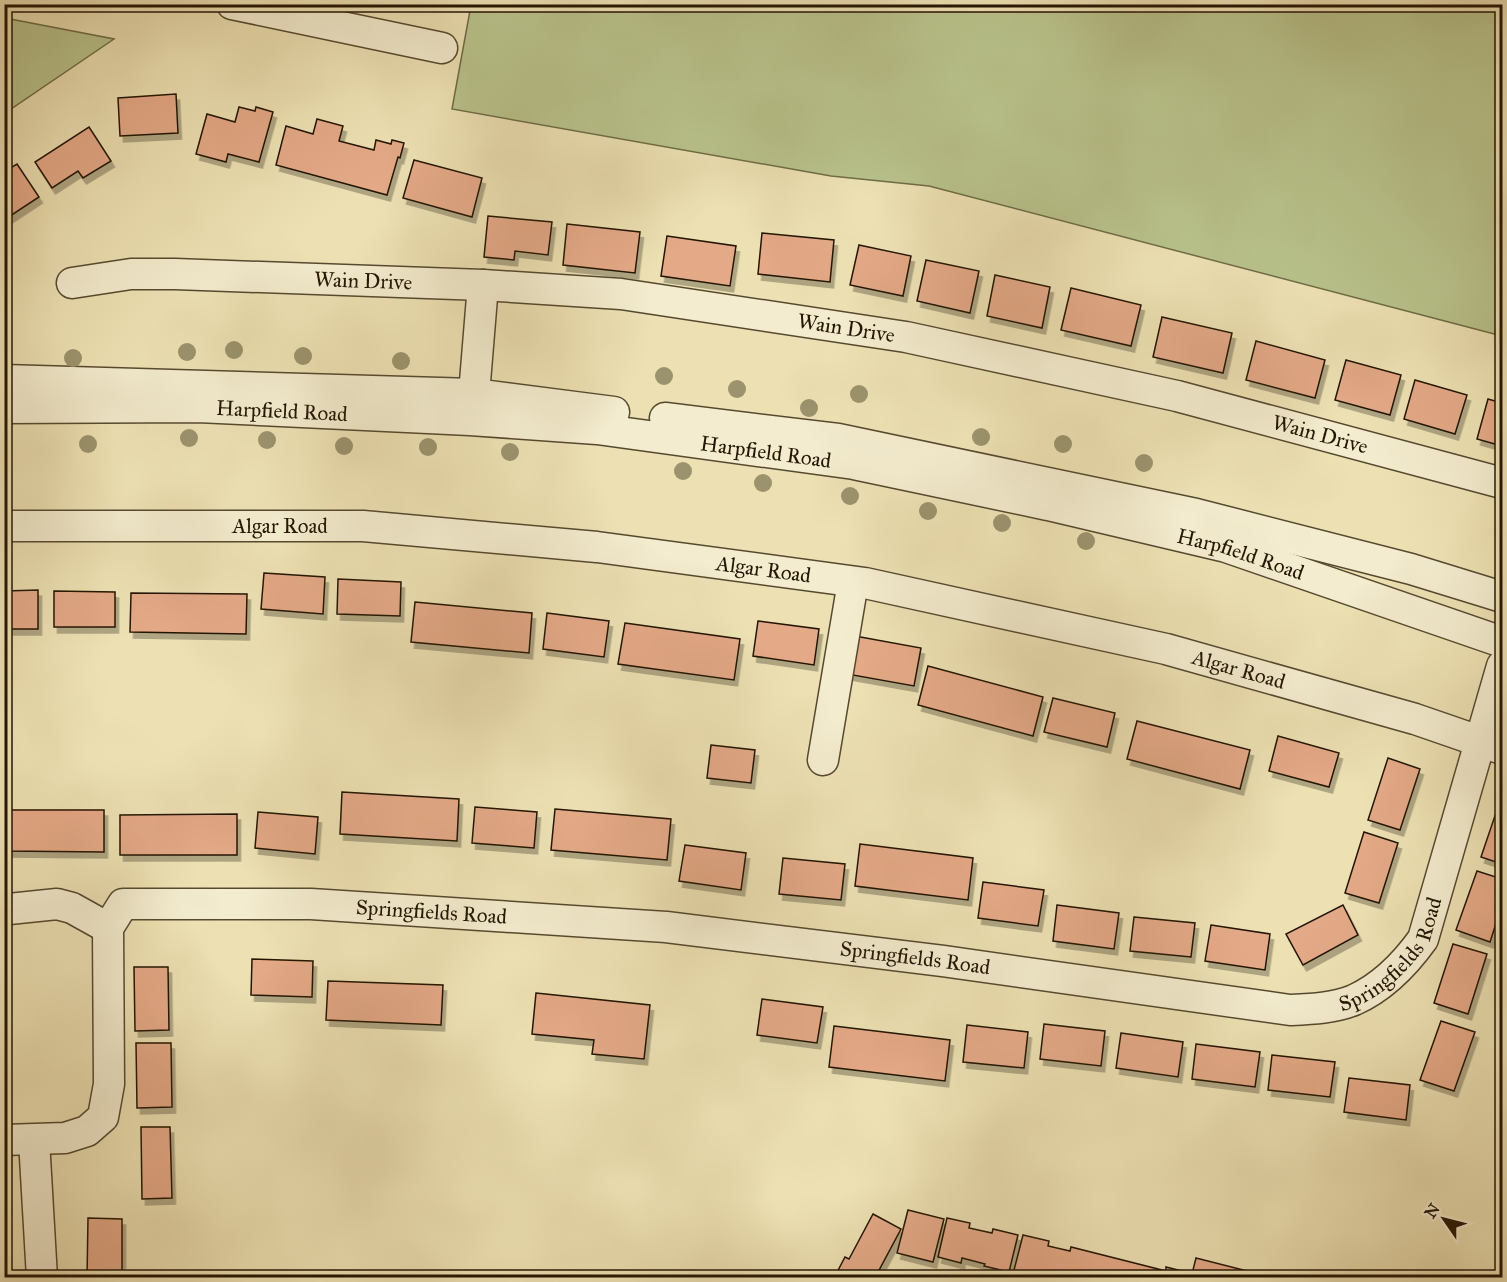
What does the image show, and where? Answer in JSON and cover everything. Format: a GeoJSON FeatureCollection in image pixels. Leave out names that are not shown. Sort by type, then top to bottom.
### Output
{"type":"FeatureCollection","features":[{"type":"Feature","properties":{"kind":"street"},"geometry":{"type":"LineString","coordinates":[[232,4],[307,12],[442,48]]}},
{"type":"Feature","properties":{"kind":"street","name":"Wain Drive"},"geometry":{"type":"LineString","coordinates":[[72,283],[131,274],[175,274],[483,285],[621,294],[906,337],[1177,396],[1503,483]]}},
{"type":"Feature","properties":{"kind":"street"},"geometry":{"type":"LineString","coordinates":[[472,407],[483,285]]}},
{"type":"Feature","properties":{"kind":"street","name":"Harpfield Road"},"geometry":{"type":"LineString","coordinates":[[4,380],[472,407],[838,439],[1196,514],[1411,569],[1503,597]]}},
{"type":"Feature","properties":{"kind":"street","name":"Harpfield Road"},"geometry":{"type":"LineString","coordinates":[[4,408],[472,407],[597,429],[854,464],[1048,505],[1226,547],[1503,642]]}},
{"type":"Feature","properties":{"kind":"street","name":"Algar Road"},"geometry":{"type":"LineString","coordinates":[[4,526],[363,526],[597,547],[853,582],[1166,649],[1415,719],[1492,745]]}},
{"type":"Feature","properties":{"kind":"street"},"geometry":{"type":"LineString","coordinates":[[823,760],[853,582]]}},
{"type":"Feature","properties":{"kind":"street","name":"Springfields Road"},"geometry":{"type":"LineString","coordinates":[[108,928],[123,904],[311,904],[666,927],[943,962],[1290,1010],[1322,1008],[1353,1000],[1379,986],[1408,960],[1423,939],[1492,745],[1503,666]]}},
{"type":"Feature","properties":{"kind":"street"},"geometry":{"type":"LineString","coordinates":[[4,911],[57,904],[72,908],[108,928],[109,1083],[103,1117],[87,1131],[65,1138],[4,1140]]}},
{"type":"Feature","properties":{"kind":"street"},"geometry":{"type":"LineString","coordinates":[[34,1140],[42,1278]]}},
{"type":"Feature","properties":{"kind":"green space"},"geometry":{"type":"Polygon","coordinates":[[[471,5],[1502,5],[1502,336],[929,186],[831,176],[452,109],[471,5]]]}},
{"type":"Feature","properties":{"kind":"green space"},"geometry":{"type":"Polygon","coordinates":[[[5,18],[114,39],[5,113],[5,18]]]}},
{"type":"Feature","properties":{"kind":"building"},"geometry":{"type":"Polygon","coordinates":[[[176,94],[178,133],[120,136],[118,98],[176,94]]]}},
{"type":"Feature","properties":{"kind":"building"},"geometry":{"type":"Polygon","coordinates":[[[239,107],[255,111],[256,107],[273,112],[259,162],[228,154],[226,162],[196,154],[207,114],[235,122],[239,107]]]}},
{"type":"Feature","properties":{"kind":"building"},"geometry":{"type":"Polygon","coordinates":[[[317,119],[343,126],[339,141],[374,150],[376,140],[391,144],[392,140],[404,143],[387,195],[276,165],[286,126],[313,134],[317,119]]]}},
{"type":"Feature","properties":{"kind":"building"},"geometry":{"type":"Polygon","coordinates":[[[89,127],[111,161],[83,178],[78,171],[52,188],[35,162],[89,127]]]}},
{"type":"Feature","properties":{"kind":"building"},"geometry":{"type":"Polygon","coordinates":[[[414,160],[482,178],[472,217],[403,198],[414,160]]]}},
{"type":"Feature","properties":{"kind":"building"},"geometry":{"type":"Polygon","coordinates":[[[17,164],[39,197],[4,220],[4,172],[17,164]]]}},
{"type":"Feature","properties":{"kind":"building"},"geometry":{"type":"Polygon","coordinates":[[[488,216],[552,222],[548,255],[515,251],[514,260],[484,257],[488,216]]]}},
{"type":"Feature","properties":{"kind":"building"},"geometry":{"type":"Polygon","coordinates":[[[567,224],[640,232],[635,273],[563,265],[567,224]]]}},
{"type":"Feature","properties":{"kind":"building"},"geometry":{"type":"Polygon","coordinates":[[[762,233],[834,240],[830,282],[758,274],[762,233]]]}},
{"type":"Feature","properties":{"kind":"building"},"geometry":{"type":"Polygon","coordinates":[[[667,236],[736,246],[730,286],[661,276],[667,236]]]}},
{"type":"Feature","properties":{"kind":"building"},"geometry":{"type":"Polygon","coordinates":[[[859,245],[911,256],[903,296],[850,285],[859,245]]]}},
{"type":"Feature","properties":{"kind":"building"},"geometry":{"type":"Polygon","coordinates":[[[926,260],[979,271],[970,313],[917,301],[926,260]]]}},
{"type":"Feature","properties":{"kind":"building"},"geometry":{"type":"Polygon","coordinates":[[[995,275],[1050,287],[1042,328],[987,316],[995,275]]]}},
{"type":"Feature","properties":{"kind":"building"},"geometry":{"type":"Polygon","coordinates":[[[1071,288],[1141,305],[1131,346],[1061,330],[1071,288]]]}},
{"type":"Feature","properties":{"kind":"building"},"geometry":{"type":"Polygon","coordinates":[[[1162,317],[1232,333],[1223,373],[1153,357],[1162,317]]]}},
{"type":"Feature","properties":{"kind":"building"},"geometry":{"type":"Polygon","coordinates":[[[1256,341],[1325,360],[1315,398],[1246,380],[1256,341]]]}},
{"type":"Feature","properties":{"kind":"building"},"geometry":{"type":"Polygon","coordinates":[[[1346,360],[1401,375],[1390,415],[1335,400],[1346,360]]]}},
{"type":"Feature","properties":{"kind":"building"},"geometry":{"type":"Polygon","coordinates":[[[1415,380],[1467,395],[1455,434],[1404,419],[1415,380]]]}},
{"type":"Feature","properties":{"kind":"building"},"geometry":{"type":"Polygon","coordinates":[[[1488,399],[1502,403],[1502,446],[1477,439],[1488,399]]]}},
{"type":"Feature","properties":{"kind":"building"},"geometry":{"type":"Polygon","coordinates":[[[264,573],[325,577],[323,614],[261,609],[264,573]]]}},
{"type":"Feature","properties":{"kind":"building"},"geometry":{"type":"Polygon","coordinates":[[[338,579],[401,582],[400,616],[337,614],[338,579]]]}},
{"type":"Feature","properties":{"kind":"building"},"geometry":{"type":"Polygon","coordinates":[[[38,590],[38,629],[4,629],[4,591],[38,590]]]}},
{"type":"Feature","properties":{"kind":"building"},"geometry":{"type":"Polygon","coordinates":[[[54,591],[115,592],[115,627],[54,627],[54,591]]]}},
{"type":"Feature","properties":{"kind":"building"},"geometry":{"type":"Polygon","coordinates":[[[131,593],[247,594],[246,634],[130,632],[131,593]]]}},
{"type":"Feature","properties":{"kind":"building"},"geometry":{"type":"Polygon","coordinates":[[[415,602],[532,613],[529,653],[411,642],[415,602]]]}},
{"type":"Feature","properties":{"kind":"building"},"geometry":{"type":"Polygon","coordinates":[[[547,613],[609,621],[604,657],[543,649],[547,613]]]}},
{"type":"Feature","properties":{"kind":"building"},"geometry":{"type":"Polygon","coordinates":[[[758,621],[819,629],[814,665],[753,656],[758,621]]]}},
{"type":"Feature","properties":{"kind":"building"},"geometry":{"type":"Polygon","coordinates":[[[625,623],[740,639],[734,680],[618,664],[625,623]]]}},
{"type":"Feature","properties":{"kind":"building"},"geometry":{"type":"Polygon","coordinates":[[[855,636],[921,648],[914,686],[847,674],[855,636]]]}},
{"type":"Feature","properties":{"kind":"building"},"geometry":{"type":"Polygon","coordinates":[[[928,666],[1043,697],[1033,736],[918,705],[928,666]]]}},
{"type":"Feature","properties":{"kind":"building"},"geometry":{"type":"Polygon","coordinates":[[[1053,698],[1115,713],[1107,747],[1044,732],[1053,698]]]}},
{"type":"Feature","properties":{"kind":"building"},"geometry":{"type":"Polygon","coordinates":[[[1137,721],[1250,750],[1240,789],[1127,759],[1137,721]]]}},
{"type":"Feature","properties":{"kind":"building"},"geometry":{"type":"Polygon","coordinates":[[[1278,736],[1339,753],[1329,787],[1269,771],[1278,736]]]}},
{"type":"Feature","properties":{"kind":"building"},"geometry":{"type":"Polygon","coordinates":[[[711,745],[755,750],[751,783],[707,778],[711,745]]]}},
{"type":"Feature","properties":{"kind":"building"},"geometry":{"type":"Polygon","coordinates":[[[1388,758],[1420,769],[1400,830],[1368,820],[1388,758]]]}},
{"type":"Feature","properties":{"kind":"building"},"geometry":{"type":"Polygon","coordinates":[[[342,792],[459,799],[457,841],[340,834],[342,792]]]}},
{"type":"Feature","properties":{"kind":"building"},"geometry":{"type":"Polygon","coordinates":[[[1502,798],[1502,864],[1481,857],[1502,798]]]}},
{"type":"Feature","properties":{"kind":"building"},"geometry":{"type":"Polygon","coordinates":[[[475,807],[537,812],[534,848],[472,843],[475,807]]]}},
{"type":"Feature","properties":{"kind":"building"},"geometry":{"type":"Polygon","coordinates":[[[555,809],[671,819],[667,860],[551,850],[555,809]]]}},
{"type":"Feature","properties":{"kind":"building"},"geometry":{"type":"Polygon","coordinates":[[[4,810],[104,810],[104,852],[4,851],[4,810]]]}},
{"type":"Feature","properties":{"kind":"building"},"geometry":{"type":"Polygon","coordinates":[[[258,812],[318,817],[315,854],[255,848],[258,812]]]}},
{"type":"Feature","properties":{"kind":"building"},"geometry":{"type":"Polygon","coordinates":[[[237,814],[237,855],[120,855],[120,815],[237,814]]]}},
{"type":"Feature","properties":{"kind":"building"},"geometry":{"type":"Polygon","coordinates":[[[1364,832],[1398,843],[1379,903],[1345,893],[1364,832]]]}},
{"type":"Feature","properties":{"kind":"building"},"geometry":{"type":"Polygon","coordinates":[[[860,844],[973,858],[968,900],[855,886],[860,844]]]}},
{"type":"Feature","properties":{"kind":"building"},"geometry":{"type":"Polygon","coordinates":[[[685,845],[746,853],[741,890],[679,881],[685,845]]]}},
{"type":"Feature","properties":{"kind":"building"},"geometry":{"type":"Polygon","coordinates":[[[783,858],[845,864],[841,900],[779,894],[783,858]]]}},
{"type":"Feature","properties":{"kind":"building"},"geometry":{"type":"Polygon","coordinates":[[[1477,871],[1502,879],[1502,905],[1490,942],[1456,930],[1477,871]]]}},
{"type":"Feature","properties":{"kind":"building"},"geometry":{"type":"Polygon","coordinates":[[[983,882],[1044,890],[1038,926],[978,918],[983,882]]]}},
{"type":"Feature","properties":{"kind":"building"},"geometry":{"type":"Polygon","coordinates":[[[1057,905],[1119,913],[1114,949],[1053,941],[1057,905]]]}},
{"type":"Feature","properties":{"kind":"building"},"geometry":{"type":"Polygon","coordinates":[[[1343,905],[1358,935],[1303,965],[1286,934],[1343,905]]]}},
{"type":"Feature","properties":{"kind":"building"},"geometry":{"type":"Polygon","coordinates":[[[1134,917],[1195,923],[1191,957],[1130,951],[1134,917]]]}},
{"type":"Feature","properties":{"kind":"building"},"geometry":{"type":"Polygon","coordinates":[[[1211,925],[1270,934],[1265,970],[1205,961],[1211,925]]]}},
{"type":"Feature","properties":{"kind":"building"},"geometry":{"type":"Polygon","coordinates":[[[1453,944],[1487,954],[1468,1014],[1434,1003],[1453,944]]]}},
{"type":"Feature","properties":{"kind":"building"},"geometry":{"type":"Polygon","coordinates":[[[252,959],[313,961],[312,997],[251,995],[252,959]]]}},
{"type":"Feature","properties":{"kind":"building"},"geometry":{"type":"Polygon","coordinates":[[[134,967],[168,967],[169,1030],[135,1031],[134,967]]]}},
{"type":"Feature","properties":{"kind":"building"},"geometry":{"type":"Polygon","coordinates":[[[328,981],[443,985],[441,1025],[326,1020],[328,981]]]}},
{"type":"Feature","properties":{"kind":"building"},"geometry":{"type":"Polygon","coordinates":[[[536,993],[650,1005],[644,1059],[592,1054],[594,1040],[532,1034],[536,993]]]}},
{"type":"Feature","properties":{"kind":"building"},"geometry":{"type":"Polygon","coordinates":[[[762,999],[823,1007],[817,1043],[757,1035],[762,999]]]}},
{"type":"Feature","properties":{"kind":"building"},"geometry":{"type":"Polygon","coordinates":[[[1441,1021],[1475,1032],[1454,1091],[1420,1080],[1441,1021]]]}},
{"type":"Feature","properties":{"kind":"building"},"geometry":{"type":"Polygon","coordinates":[[[1044,1024],[1105,1031],[1101,1066],[1040,1059],[1044,1024]]]}},
{"type":"Feature","properties":{"kind":"building"},"geometry":{"type":"Polygon","coordinates":[[[967,1025],[1028,1032],[1024,1068],[963,1062],[967,1025]]]}},
{"type":"Feature","properties":{"kind":"building"},"geometry":{"type":"Polygon","coordinates":[[[834,1026],[950,1040],[945,1081],[829,1067],[834,1026]]]}},
{"type":"Feature","properties":{"kind":"building"},"geometry":{"type":"Polygon","coordinates":[[[1121,1033],[1183,1042],[1178,1077],[1116,1068],[1121,1033]]]}},
{"type":"Feature","properties":{"kind":"building"},"geometry":{"type":"Polygon","coordinates":[[[136,1043],[171,1043],[172,1107],[137,1108],[136,1043]]]}},
{"type":"Feature","properties":{"kind":"building"},"geometry":{"type":"Polygon","coordinates":[[[1196,1044],[1260,1052],[1255,1087],[1192,1079],[1196,1044]]]}},
{"type":"Feature","properties":{"kind":"building"},"geometry":{"type":"Polygon","coordinates":[[[1272,1055],[1335,1062],[1330,1097],[1268,1090],[1272,1055]]]}},
{"type":"Feature","properties":{"kind":"building"},"geometry":{"type":"Polygon","coordinates":[[[1349,1078],[1410,1085],[1406,1120],[1344,1112],[1349,1078]]]}},
{"type":"Feature","properties":{"kind":"building"},"geometry":{"type":"Polygon","coordinates":[[[141,1127],[170,1127],[172,1198],[142,1199],[141,1127]]]}},
{"type":"Feature","properties":{"kind":"building"},"geometry":{"type":"Polygon","coordinates":[[[908,1210],[944,1219],[933,1262],[897,1253],[908,1210]]]}},
{"type":"Feature","properties":{"kind":"building"},"geometry":{"type":"Polygon","coordinates":[[[873,1214],[901,1229],[877,1278],[834,1278],[845,1257],[849,1259],[873,1214]]]}},
{"type":"Feature","properties":{"kind":"building"},"geometry":{"type":"Polygon","coordinates":[[[88,1218],[122,1219],[122,1278],[87,1278],[88,1218]]]}},
{"type":"Feature","properties":{"kind":"building"},"geometry":{"type":"Polygon","coordinates":[[[947,1218],[970,1223],[969,1228],[992,1233],[993,1229],[1018,1235],[1009,1272],[962,1258],[961,1263],[938,1257],[947,1218]]]}},
{"type":"Feature","properties":{"kind":"building"},"geometry":{"type":"Polygon","coordinates":[[[1023,1235],[1049,1241],[1048,1246],[1070,1251],[1071,1247],[1166,1271],[1166,1267],[1190,1273],[1189,1278],[1050,1278],[1041,1276],[1041,1278],[1028,1278],[1013,1274],[1023,1235]]]}},
{"type":"Feature","properties":{"kind":"building"},"geometry":{"type":"Polygon","coordinates":[[[1196,1258],[1263,1275],[1263,1278],[1191,1278],[1196,1258]]]}}]}
